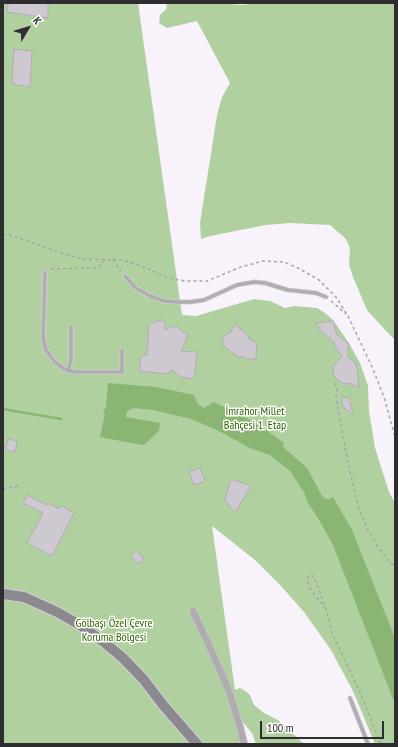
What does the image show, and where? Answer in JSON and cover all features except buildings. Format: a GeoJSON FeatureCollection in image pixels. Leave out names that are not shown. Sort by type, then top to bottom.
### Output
{"type":"FeatureCollection","features":[{"type":"Feature","properties":{"kind":"street"},"geometry":{"type":"LineString","coordinates":[[3,594],[24,597],[57,612],[80,625],[105,643],[123,658],[144,680],[163,705],[197,744]]}},
{"type":"Feature","properties":{"kind":"street"},"geometry":{"type":"LineString","coordinates":[[193,611],[207,640],[228,691],[240,726],[244,744]]}},
{"type":"Feature","properties":{"kind":"lane"},"geometry":{"type":"LineString","coordinates":[[45,272],[43,343],[52,359],[68,371],[122,372],[122,350]]}},
{"type":"Feature","properties":{"kind":"lane"},"geometry":{"type":"LineString","coordinates":[[125,276],[136,288],[150,296],[164,301],[190,302],[204,300],[237,285],[254,282],[265,283],[293,291],[316,293],[326,297]]}},
{"type":"Feature","properties":{"kind":"lane"},"geometry":{"type":"LineString","coordinates":[[68,371],[71,361],[70,327]]}},
{"type":"Feature","properties":{"kind":"lane"},"geometry":{"type":"LineString","coordinates":[[350,698],[368,744]]}},
{"type":"Feature","properties":{"kind":"path"},"geometry":{"type":"LineString","coordinates":[[3,235],[10,235],[61,253],[84,259],[122,260],[140,265],[169,278],[185,281],[207,281],[241,267],[263,262],[284,262],[298,268],[319,280],[336,297],[348,316],[373,369],[384,397],[395,437]]}},
{"type":"Feature","properties":{"kind":"path"},"geometry":{"type":"LineString","coordinates":[[45,272],[57,268],[95,268],[101,265],[105,260]]}},
{"type":"Feature","properties":{"kind":"path"},"geometry":{"type":"LineString","coordinates":[[113,260],[125,276]]}},
{"type":"Feature","properties":{"kind":"path"},"geometry":{"type":"LineString","coordinates":[[326,297],[348,316]]}},
{"type":"Feature","properties":{"kind":"path"},"geometry":{"type":"LineString","coordinates":[[334,383],[337,391],[336,398],[347,458],[359,510],[377,545],[395,567]]}},
{"type":"Feature","properties":{"kind":"path"},"geometry":{"type":"LineString","coordinates":[[3,489],[18,486]]}},
{"type":"Feature","properties":{"kind":"path"},"geometry":{"type":"LineString","coordinates":[[326,609],[311,590],[307,579],[309,576],[312,575],[314,577],[326,609],[332,633],[359,690],[381,744]]}},
{"type":"Feature","properties":{"kind":"green space","name":"Gölbaşı Özel Çevre Koruma Bölgesi"},"geometry":{"type":"Polygon","coordinates":[[[3,3],[138,3],[182,315],[196,316],[254,299],[270,301],[285,308],[294,306],[317,308],[333,320],[349,343],[360,363],[368,386],[369,411],[375,448],[389,492],[395,503],[395,744],[375,744],[353,691],[331,650],[304,612],[255,560],[212,526],[235,690],[240,688],[244,690],[250,695],[254,705],[264,713],[278,720],[304,744],[256,744],[252,733],[241,720],[242,744],[3,744],[3,3]]]}},
{"type":"Feature","properties":{"kind":"green space"},"geometry":{"type":"Polygon","coordinates":[[[166,3],[222,3],[241,5],[258,3],[395,3],[395,340],[367,310],[349,264],[350,248],[346,239],[330,225],[290,223],[266,225],[201,239],[200,223],[217,115],[222,97],[230,83],[197,21],[167,28],[159,23],[160,15],[167,8],[166,3]]]}},
{"type":"Feature","properties":{"kind":"shaded area"},"geometry":{"type":"Polygon","coordinates":[[[108,383],[156,387],[194,395],[197,403],[204,408],[214,402],[254,422],[284,443],[283,447],[307,468],[325,499],[333,497],[352,530],[395,638],[395,704],[333,545],[308,503],[304,492],[290,471],[270,455],[250,448],[217,430],[191,419],[153,410],[134,408],[127,411],[126,417],[160,423],[159,431],[145,444],[142,445],[100,437],[105,414],[103,411],[106,407],[108,383]]]}},
{"type":"Feature","properties":{"kind":"waterway"},"geometry":{"type":"LineString","coordinates":[[3,409],[61,419]]}},
{"type":"Feature","properties":{"kind":"park label","name":"İmrahor Millet Bahçesi 1. Etap"},"geometry":{"type":"Point","coordinates":[255,419]}}]}
